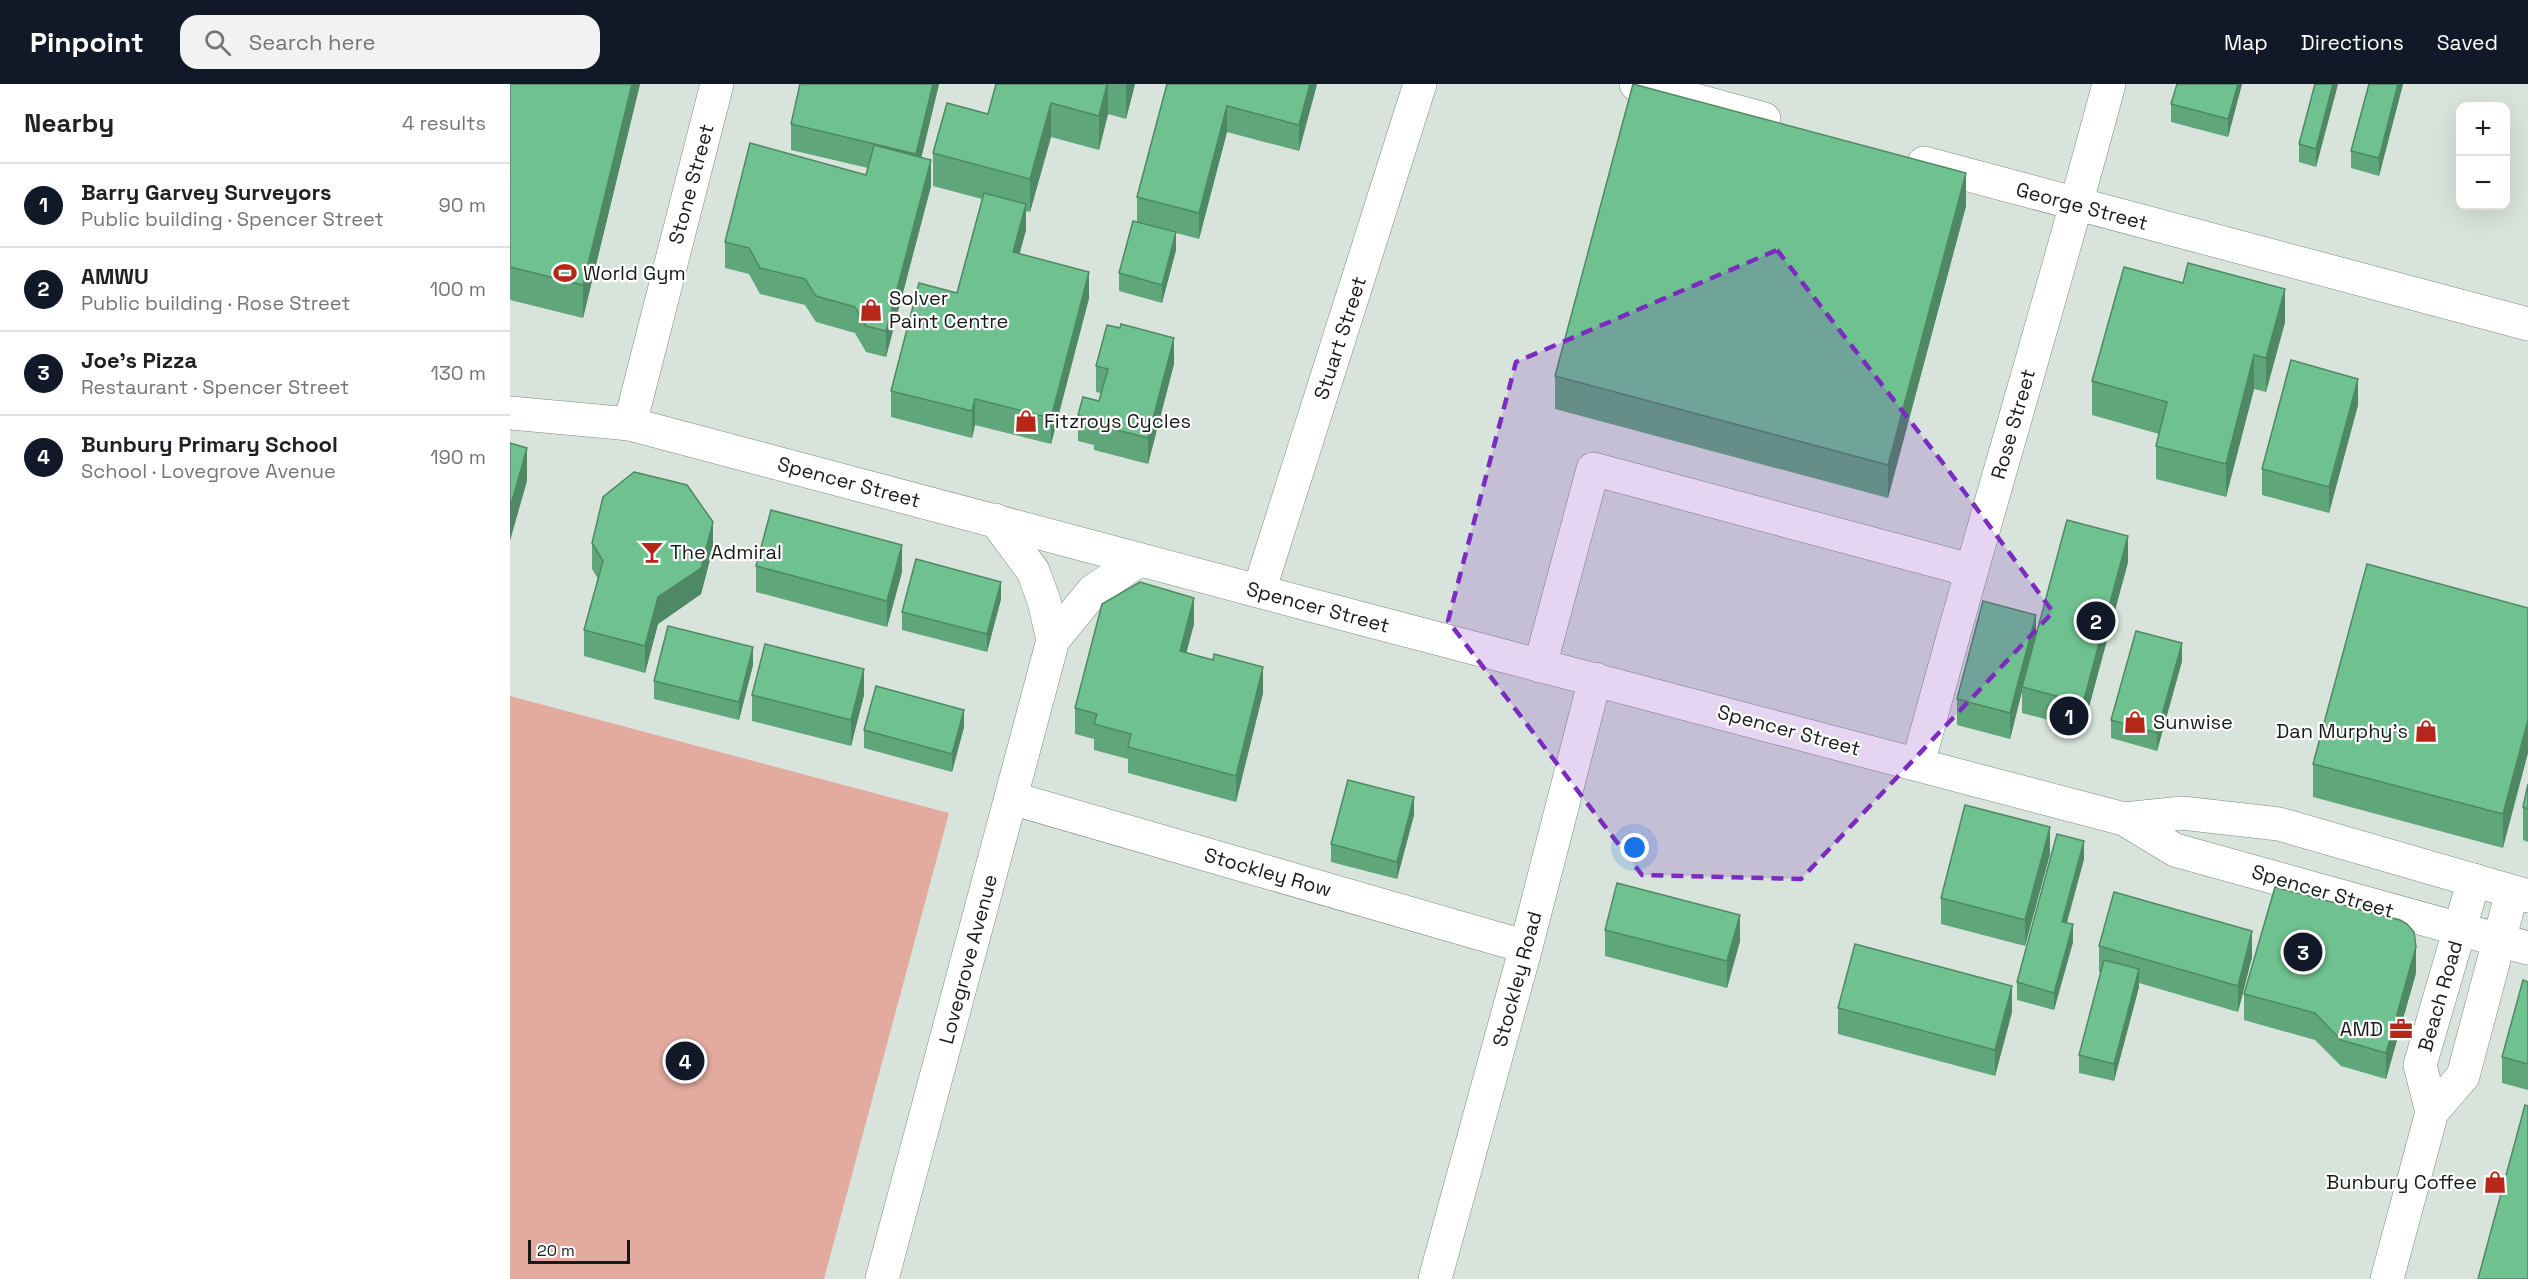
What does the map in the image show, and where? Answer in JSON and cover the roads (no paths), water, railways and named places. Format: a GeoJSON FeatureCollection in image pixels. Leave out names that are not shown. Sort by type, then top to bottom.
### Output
{"type":"FeatureCollection","features":[{"type":"Feature","properties":{"kind":"street","name":"Stone Street"},"geometry":{"type":"LineString","coordinates":[[630,424],[717,84]]}},
{"type":"Feature","properties":{"kind":"street","name":"Stuart Street"},"geometry":{"type":"LineString","coordinates":[[1258,591],[1420,84]]}},
{"type":"Feature","properties":{"kind":"street"},"geometry":{"type":"LineString","coordinates":[[1636,84],[1794,127]]}},
{"type":"Feature","properties":{"kind":"street","name":"Rose Street"},"geometry":{"type":"LineString","coordinates":[[1918,764],[1970,570],[2077,204],[2109,84]]}},
{"type":"Feature","properties":{"kind":"street","name":"George Street"},"geometry":{"type":"LineString","coordinates":[[1896,155],[2528,324]]}},
{"type":"Feature","properties":{"kind":"street","name":"Spencer Street"},"geometry":{"type":"LineString","coordinates":[[510,413],[630,424],[1918,764],[2124,819],[2175,850],[2518,944]]}},
{"type":"Feature","properties":{"kind":"street"},"geometry":{"type":"LineString","coordinates":[[1540,666],[1593,469],[1970,570]]}},
{"type":"Feature","properties":{"kind":"street","name":"Lovegrove Avenue"},"geometry":{"type":"LineString","coordinates":[[995,520],[1033,571],[1044,601],[1053,640]]}},
{"type":"Feature","properties":{"kind":"street","name":"Lovegrove Avenue"},"geometry":{"type":"LineString","coordinates":[[882,1279],[1053,640],[1092,591],[1139,560]]}},
{"type":"Feature","properties":{"kind":"street","name":"Stockley Road"},"geometry":{"type":"LineString","coordinates":[[1435,1279],[1526,947],[1595,679]]}},
{"type":"Feature","properties":{"kind":"street","name":"Stockley Row"},"geometry":{"type":"LineString","coordinates":[[1011,798],[1526,947]]}},
{"type":"Feature","properties":{"kind":"street","name":"Spencer Street"},"geometry":{"type":"LineString","coordinates":[[2124,819],[2182,813],[2279,824],[2520,894]]}},
{"type":"Feature","properties":{"kind":"street","name":"Beach Road"},"geometry":{"type":"LineString","coordinates":[[2432,1112],[2420,1065],[2474,880]]}},
{"type":"Feature","properties":{"kind":"street","name":"Beach Road"},"geometry":{"type":"LineString","coordinates":[[2387,1279],[2432,1112],[2463,1076],[2518,944],[2520,894]]}},
{"type":"Feature","properties":{"kind":"place","name":"World Gym"},"geometry":{"type":"Point","coordinates":[565,273]}},
{"type":"Feature","properties":{"kind":"place","name":"Solver Paint Centre"},"geometry":{"type":"Point","coordinates":[871,310]}},
{"type":"Feature","properties":{"kind":"place","name":"Fitzroys Cycles"},"geometry":{"type":"Point","coordinates":[1026,421]}},
{"type":"Feature","properties":{"kind":"place","name":"The Admiral"},"geometry":{"type":"Point","coordinates":[652,552]}},
{"type":"Feature","properties":{"kind":"place","name":"AMWU"},"geometry":{"type":"Point","coordinates":[2096,621]}},
{"type":"Feature","properties":{"kind":"place","name":"Barry Garvey Surveyors"},"geometry":{"type":"Point","coordinates":[2069,716]}},
{"type":"Feature","properties":{"kind":"place","name":"Sunwise"},"geometry":{"type":"Point","coordinates":[2135,722]}},
{"type":"Feature","properties":{"kind":"place","name":"Dan Murphy's"},"geometry":{"type":"Point","coordinates":[2426,731]}},
{"type":"Feature","properties":{"kind":"place","name":"Joe's Pizza"},"geometry":{"type":"Point","coordinates":[2303,952]}},
{"type":"Feature","properties":{"kind":"place","name":"AMD"},"geometry":{"type":"Point","coordinates":[2401,1029]}},
{"type":"Feature","properties":{"kind":"place","name":"Bunbury Primary School"},"geometry":{"type":"Point","coordinates":[685,1061]}},
{"type":"Feature","properties":{"kind":"place","name":"Bunbury Coffee"},"geometry":{"type":"Point","coordinates":[2495,1182]}}]}
